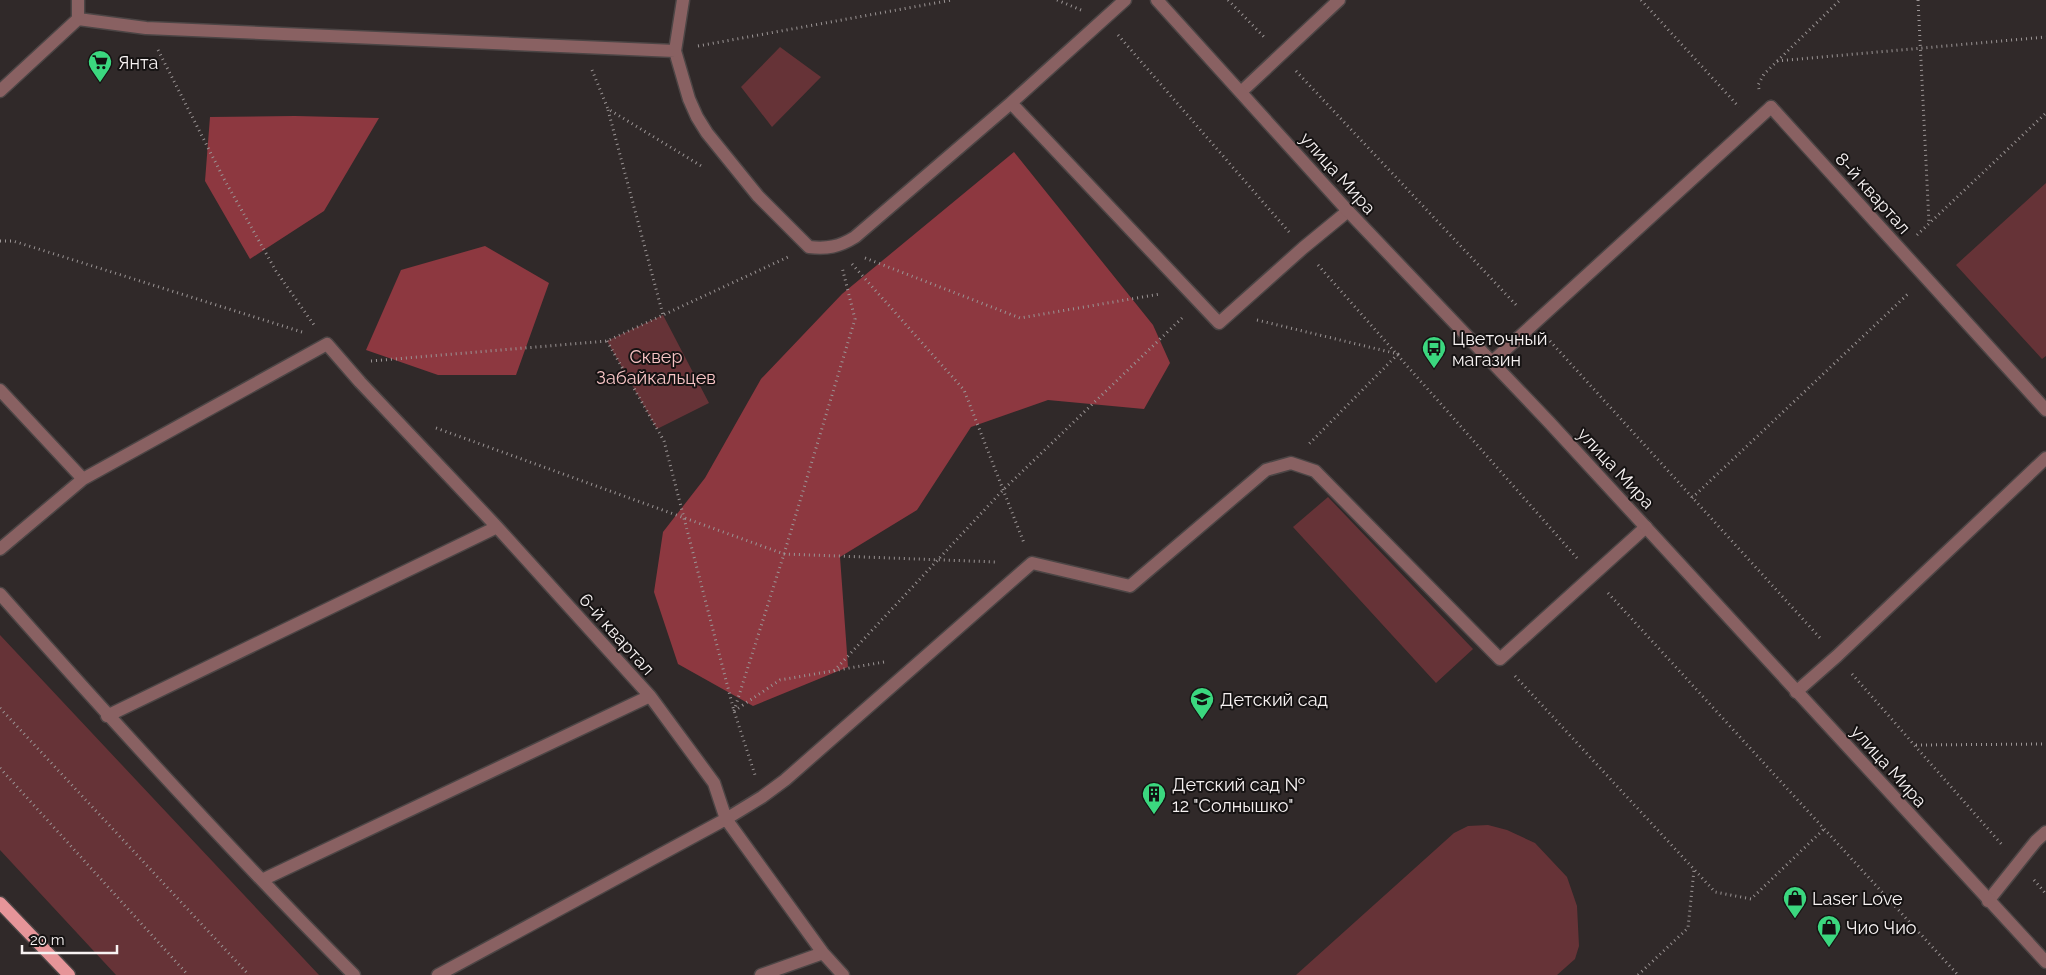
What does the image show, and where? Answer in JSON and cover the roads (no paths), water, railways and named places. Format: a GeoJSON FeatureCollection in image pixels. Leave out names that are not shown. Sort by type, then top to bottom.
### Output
{"type":"FeatureCollection","features":[{"type":"Feature","properties":{"kind":"main road"},"geometry":{"type":"LineString","coordinates":[[0,903],[69,975]]}},
{"type":"Feature","properties":{"kind":"street"},"geometry":{"type":"LineString","coordinates":[[0,91],[78,19],[78,0]]}},
{"type":"Feature","properties":{"kind":"street"},"geometry":{"type":"LineString","coordinates":[[683,0],[675,51],[689,99],[707,133],[758,196],[809,248],[826,249],[855,237],[1011,104],[1125,0]]}},
{"type":"Feature","properties":{"kind":"street","name":"улица Мира"},"geometry":{"type":"LineString","coordinates":[[1157,0],[1348,211],[1493,362],[2046,962]]}},
{"type":"Feature","properties":{"kind":"street"},"geometry":{"type":"LineString","coordinates":[[1241,92],[1339,0]]}},
{"type":"Feature","properties":{"kind":"street"},"geometry":{"type":"LineString","coordinates":[[78,19],[146,28],[675,51]]}},
{"type":"Feature","properties":{"kind":"street"},"geometry":{"type":"LineString","coordinates":[[1011,104],[1219,323],[1303,248],[1348,211]]}},
{"type":"Feature","properties":{"kind":"street","name":"8-й квартал"},"geometry":{"type":"LineString","coordinates":[[1493,362],[1771,107],[2046,410]]}},
{"type":"Feature","properties":{"kind":"street","name":"6-й квартал"},"geometry":{"type":"LineString","coordinates":[[83,479],[326,341],[650,696],[714,784],[726,818],[823,953],[843,975]]}},
{"type":"Feature","properties":{"kind":"street"},"geometry":{"type":"LineString","coordinates":[[0,390],[83,479],[0,549]]}},
{"type":"Feature","properties":{"kind":"street"},"geometry":{"type":"LineString","coordinates":[[1796,692],[1837,656],[2046,458]]}},
{"type":"Feature","properties":{"kind":"street"},"geometry":{"type":"LineString","coordinates":[[438,975],[762,797],[786,780],[1032,563],[1130,586],[1266,470],[1291,462],[1315,471],[1500,659],[1646,527]]}},
{"type":"Feature","properties":{"kind":"street"},"geometry":{"type":"LineString","coordinates":[[107,716],[497,527]]}},
{"type":"Feature","properties":{"kind":"street"},"geometry":{"type":"LineString","coordinates":[[0,594],[107,716],[354,975]]}},
{"type":"Feature","properties":{"kind":"street"},"geometry":{"type":"LineString","coordinates":[[262,880],[650,696]]}},
{"type":"Feature","properties":{"kind":"street"},"geometry":{"type":"LineString","coordinates":[[1988,901],[2036,840],[2046,832]]}},
{"type":"Feature","properties":{"kind":"street"},"geometry":{"type":"LineString","coordinates":[[761,975],[823,953]]}},
{"type":"Feature","properties":{"kind":"place","name":"Янта"},"geometry":{"type":"Point","coordinates":[100,83]}},
{"type":"Feature","properties":{"kind":"place","name":"Цветочный магазин"},"geometry":{"type":"Point","coordinates":[1434,369]}},
{"type":"Feature","properties":{"kind":"place","name":"Детский сад"},"geometry":{"type":"Point","coordinates":[1202,720]}},
{"type":"Feature","properties":{"kind":"place","name":"Детский сад № 12 \"Солнышко\""},"geometry":{"type":"Point","coordinates":[1154,815]}},
{"type":"Feature","properties":{"kind":"place","name":"Laser Love"},"geometry":{"type":"Point","coordinates":[1795,919]}},
{"type":"Feature","properties":{"kind":"place","name":"Чио Чио"},"geometry":{"type":"Point","coordinates":[1829,948]}},
{"type":"Feature","properties":{"kind":"park label","name":"Сквер Забайкальцев"},"geometry":{"type":"Point","coordinates":[656,366]}}]}
